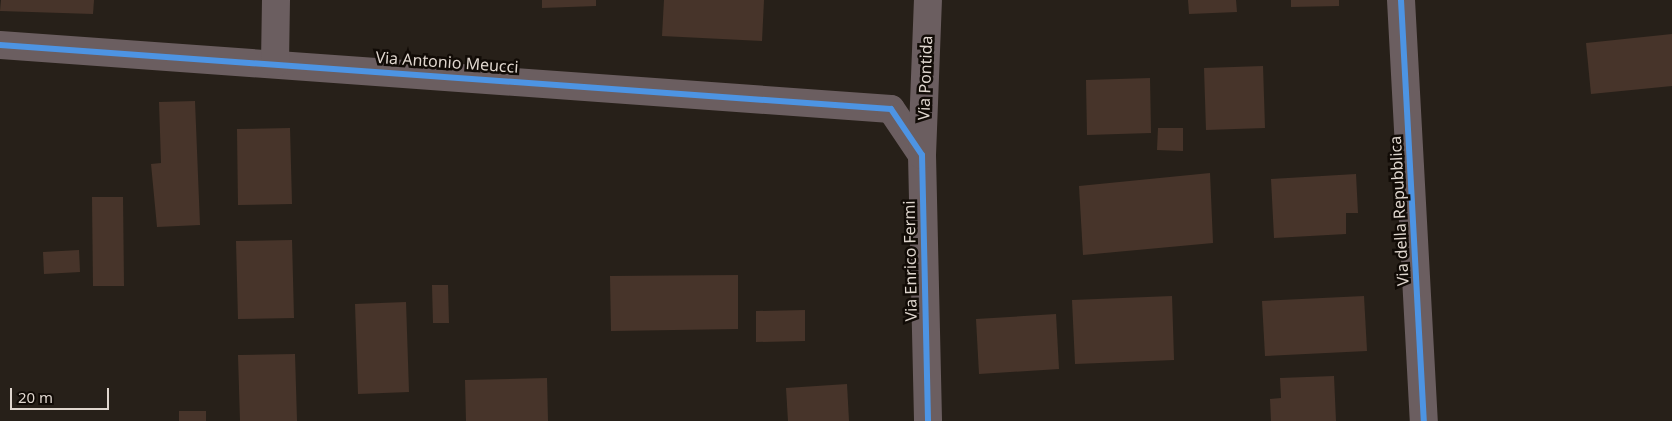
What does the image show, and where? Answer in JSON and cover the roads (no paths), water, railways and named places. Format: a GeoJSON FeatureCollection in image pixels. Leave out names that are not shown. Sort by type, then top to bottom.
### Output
{"type":"FeatureCollection","features":[{"type":"Feature","properties":{"kind":"street"},"geometry":{"type":"LineString","coordinates":[[275,63],[276,0]]}},
{"type":"Feature","properties":{"kind":"street","name":"Via Pontida"},"geometry":{"type":"LineString","coordinates":[[922,156],[928,0]]}},
{"type":"Feature","properties":{"kind":"street","name":"Via della Repubblica"},"geometry":{"type":"LineString","coordinates":[[1401,0],[1424,421]]}},
{"type":"Feature","properties":{"kind":"street","name":"Via Antonio Meucci"},"geometry":{"type":"LineString","coordinates":[[0,45],[275,63],[891,109],[922,156]]}},
{"type":"Feature","properties":{"kind":"street","name":"Via Enrico Fermi"},"geometry":{"type":"LineString","coordinates":[[922,156],[928,421]]}}]}
